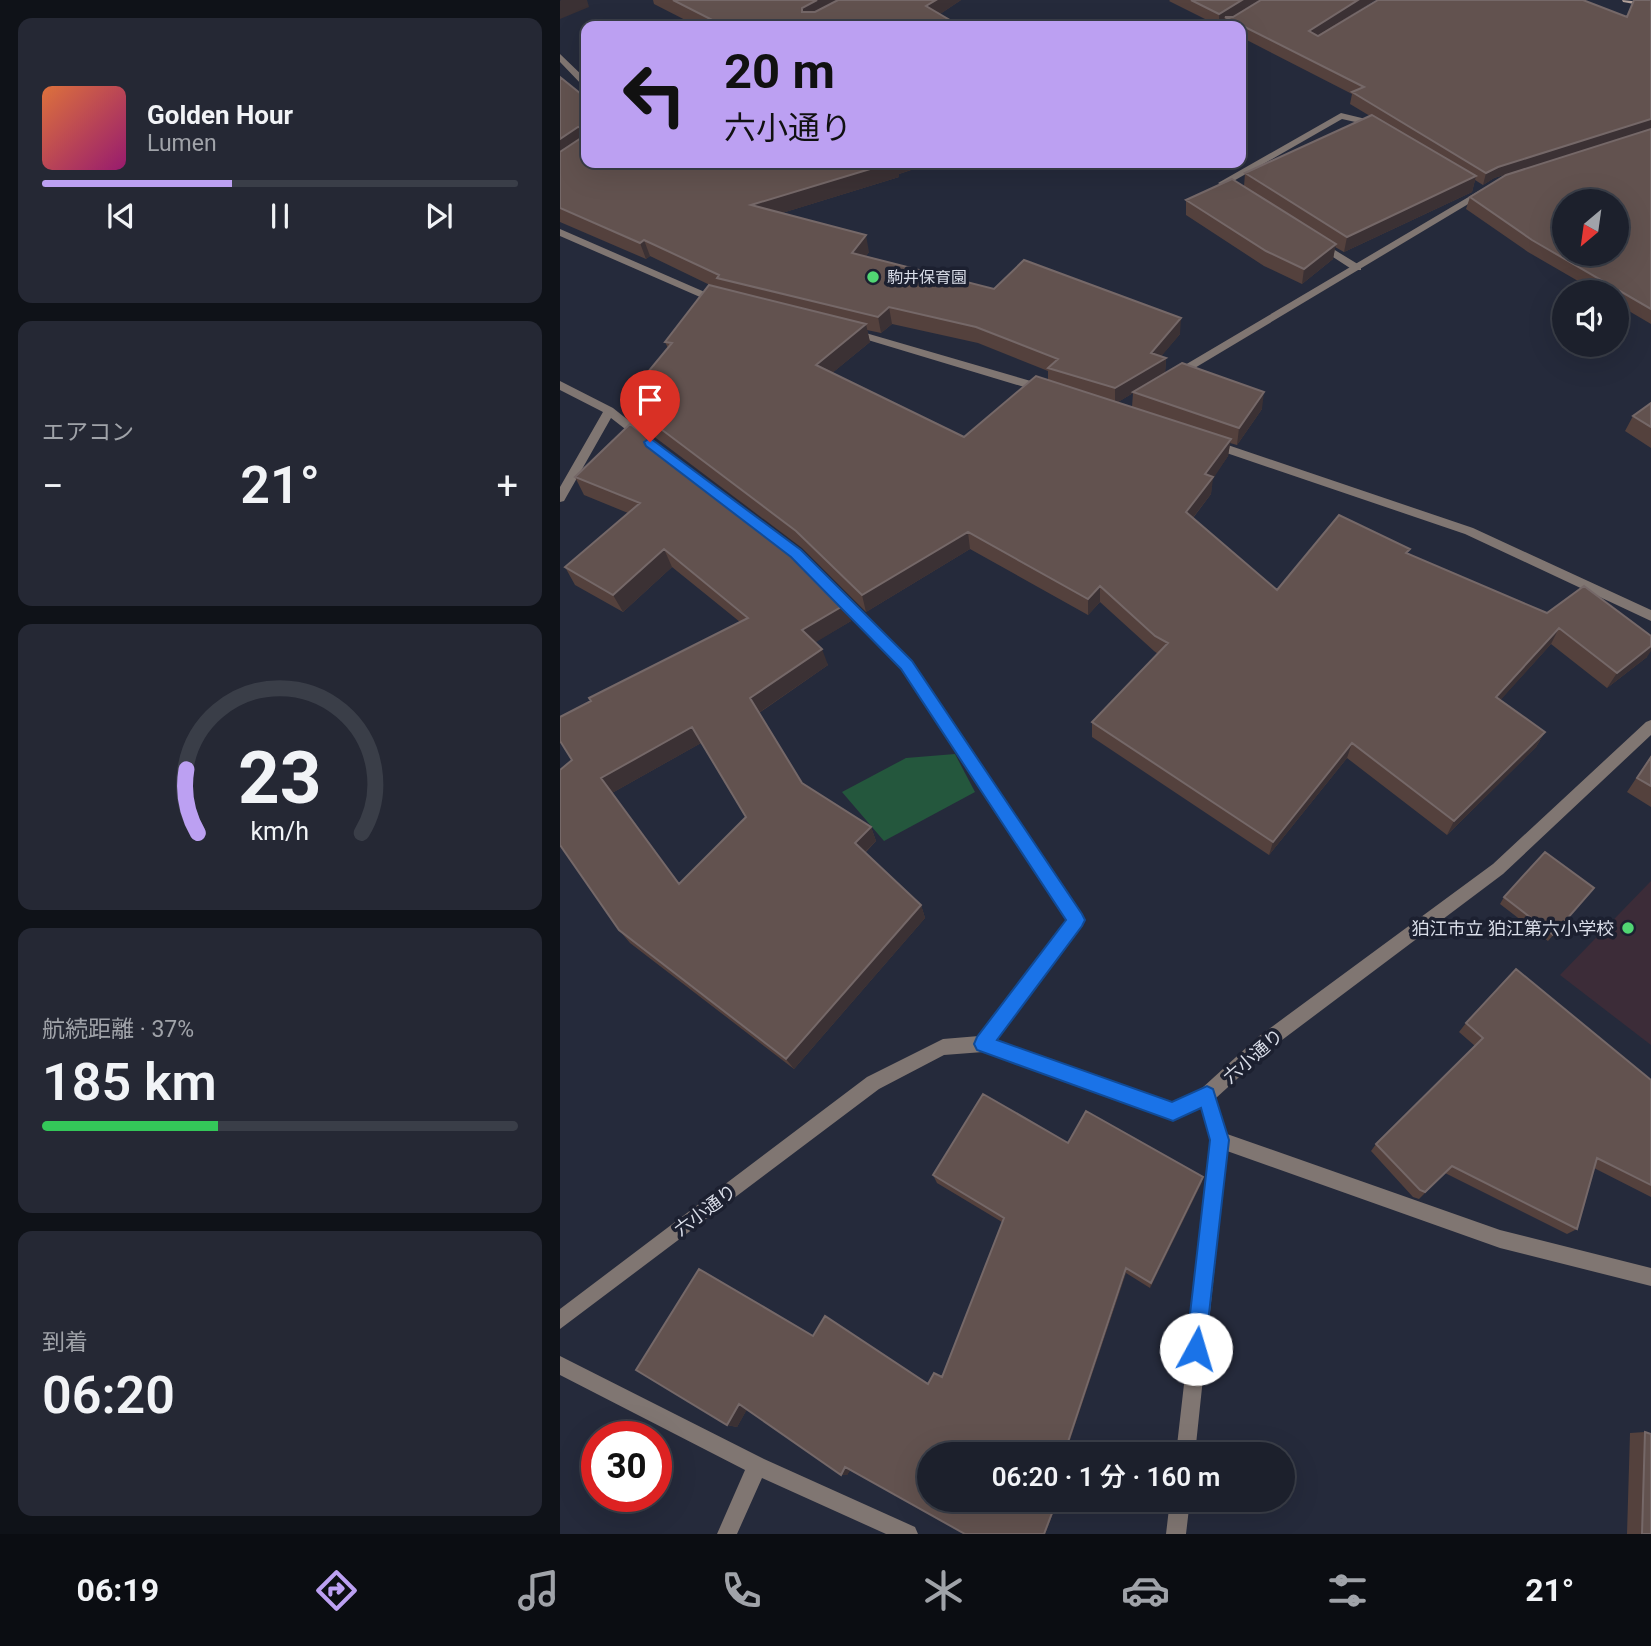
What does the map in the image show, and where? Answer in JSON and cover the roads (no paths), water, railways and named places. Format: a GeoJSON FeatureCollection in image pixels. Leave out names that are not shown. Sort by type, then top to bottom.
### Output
{"type":"FeatureCollection","features":[{"type":"Feature","properties":{"kind":"street"},"geometry":{"type":"LineString","coordinates":[[1626,0],[1651,5]]}},
{"type":"Feature","properties":{"kind":"street"},"geometry":{"type":"LineString","coordinates":[[560,57],[581,79]]}},
{"type":"Feature","properties":{"kind":"street"},"geometry":{"type":"LineString","coordinates":[[1245,197],[1223,183],[1340,116],[1367,122],[1391,136]]}},
{"type":"Feature","properties":{"kind":"street"},"geometry":{"type":"LineString","coordinates":[[1162,383],[1499,183]]}},
{"type":"Feature","properties":{"kind":"street"},"geometry":{"type":"LineString","coordinates":[[1472,185],[1484,192]]}},
{"type":"Feature","properties":{"kind":"street"},"geometry":{"type":"LineString","coordinates":[[560,232],[704,295],[731,302]]}},
{"type":"Feature","properties":{"kind":"street"},"geometry":{"type":"LineString","coordinates":[[1312,240],[1357,268]]}},
{"type":"Feature","properties":{"kind":"street"},"geometry":{"type":"LineString","coordinates":[[838,328],[1063,395]]}},
{"type":"Feature","properties":{"kind":"street"},"geometry":{"type":"LineString","coordinates":[[560,385],[609,411],[653,444]]}},
{"type":"Feature","properties":{"kind":"street"},"geometry":{"type":"LineString","coordinates":[[560,498],[609,411]]}},
{"type":"Feature","properties":{"kind":"street"},"geometry":{"type":"LineString","coordinates":[[1194,438],[1469,531],[1651,616]]}},
{"type":"Feature","properties":{"kind":"street"},"geometry":{"type":"LineString","coordinates":[[824,581],[906,665],[1076,920],[983,1044]]}},
{"type":"Feature","properties":{"kind":"street","name":"六小通り"},"geometry":{"type":"LineString","coordinates":[[560,1320],[873,1083],[943,1047],[983,1044],[1173,1111],[1207,1095],[1264,1043],[1498,869],[1651,726]]}},
{"type":"Feature","properties":{"kind":"street"},"geometry":{"type":"LineString","coordinates":[[1186,1442],[1220,1140],[1207,1095]]}},
{"type":"Feature","properties":{"kind":"street"},"geometry":{"type":"LineString","coordinates":[[1220,1140],[1500,1239],[1651,1277]]}},
{"type":"Feature","properties":{"kind":"street"},"geometry":{"type":"LineString","coordinates":[[560,1365],[757,1466],[908,1534]]}},
{"type":"Feature","properties":{"kind":"street"},"geometry":{"type":"LineString","coordinates":[[727,1534],[757,1466]]}},
{"type":"Feature","properties":{"kind":"street"},"geometry":{"type":"LineString","coordinates":[[1176,1534],[1179,1512]]}},
{"type":"Feature","properties":{"kind":"place","name":"駒井保育園"},"geometry":{"type":"Point","coordinates":[873,277]}},
{"type":"Feature","properties":{"kind":"place","name":"狛江市立 狛江第六小学校"},"geometry":{"type":"Point","coordinates":[1628,928]}}]}
